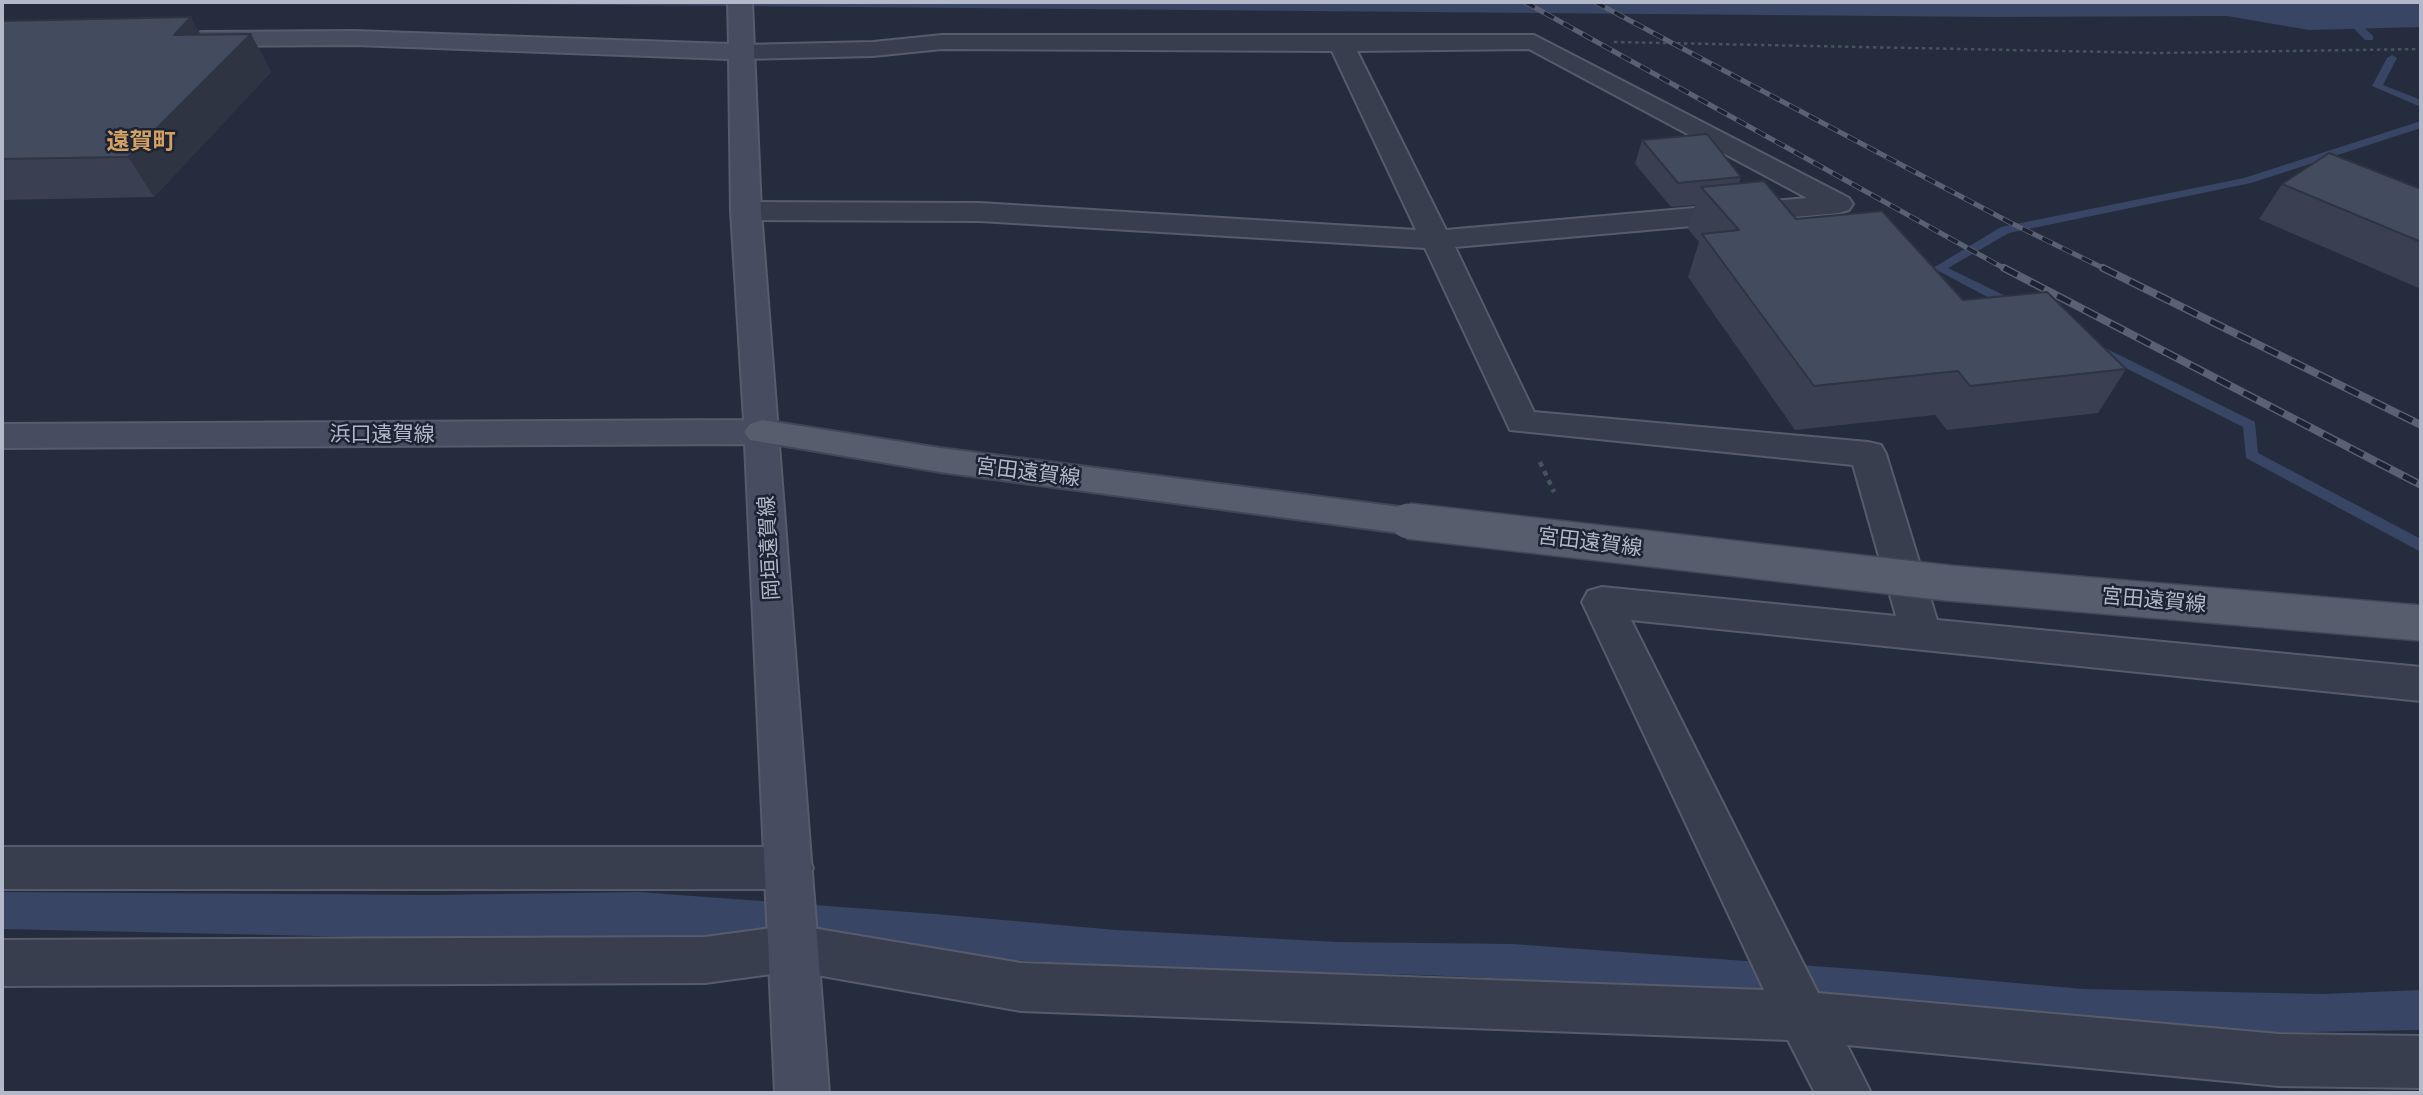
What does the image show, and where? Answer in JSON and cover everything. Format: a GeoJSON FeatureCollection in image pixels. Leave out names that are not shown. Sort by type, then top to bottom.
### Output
{"type":"FeatureCollection","features":[{"type":"Feature","properties":{"kind":"main road"},"geometry":{"type":"LineString","coordinates":[[178,40],[741,29]]}},
{"type":"Feature","properties":{"kind":"main road","name":"岡垣遠賀線"},"geometry":{"type":"LineString","coordinates":[[741,29],[746,211],[802,1093]]}},
{"type":"Feature","properties":{"kind":"main road","name":"浜口遠賀線"},"geometry":{"type":"LineString","coordinates":[[2,436],[762,432]]}},
{"type":"Feature","properties":{"kind":"main road","name":"宮田遠賀線"},"geometry":{"type":"LineString","coordinates":[[762,432],[940,460],[1408,520],[1948,583],[2421,623]]}},
{"type":"Feature","properties":{"kind":"street"},"geometry":{"type":"LineString","coordinates":[[741,29],[972,61],[1330,52],[1534,42],[1839,204],[1436,240],[980,212],[746,211]]}},
{"type":"Feature","properties":{"kind":"street"},"geometry":{"type":"LineString","coordinates":[[1330,52],[1436,240],[1522,422],[1868,454],[1921,634]]}},
{"type":"Feature","properties":{"kind":"street"},"geometry":{"type":"LineString","coordinates":[[1844,1093],[1803,1016],[1602,602],[2421,684]]}},
{"type":"Feature","properties":{"kind":"street"},"geometry":{"type":"LineString","coordinates":[[2,868],[789,868]]}},
{"type":"Feature","properties":{"kind":"street"},"geometry":{"type":"LineString","coordinates":[[2,963],[705,960],[793,948],[1021,987],[1803,1016],[2279,1060],[2421,1062]]}},
{"type":"Feature","properties":{"kind":"path"},"geometry":{"type":"LineString","coordinates":[[1534,42],[1668,41],[2158,52],[2421,49]]}},
{"type":"Feature","properties":{"kind":"water"},"geometry":{"type":"Polygon","coordinates":[[[275,2],[2421,2],[2421,27],[2309,30],[2227,16],[1995,17],[275,2]]]}},
{"type":"Feature","properties":{"kind":"water"},"geometry":{"type":"Polygon","coordinates":[[[2,892],[432,895],[639,892],[1116,930],[1337,942],[1513,944],[1882,971],[2083,989],[2323,994],[2421,990],[2421,1030],[2256,1033],[1784,1005],[1570,982],[1424,975],[1212,970],[676,944],[2,929],[2,892]]]}},
{"type":"Feature","properties":{"kind":"building"},"geometry":{"type":"Polygon","coordinates":[[[191,17],[174,35],[251,34],[128,157],[2,159],[2,21],[191,17]]]}},
{"type":"Feature","properties":{"kind":"building"},"geometry":{"type":"Polygon","coordinates":[[[1707,134],[1741,177],[1678,183],[1642,140],[1707,134]]]}},
{"type":"Feature","properties":{"kind":"building"},"geometry":{"type":"Polygon","coordinates":[[[2329,153],[2421,189],[2421,242],[2282,184],[2329,153]]]}},
{"type":"Feature","properties":{"kind":"building"},"geometry":{"type":"Polygon","coordinates":[[[1764,181],[1796,219],[1882,211],[1963,300],[2047,292],[2126,369],[1970,386],[1958,371],[1814,386],[1702,234],[1739,230],[1701,187],[1764,181]]]}},
{"type":"Feature","properties":{"kind":"waterway"},"geometry":{"type":"LineString","coordinates":[[2333,2],[2369,38]]}},
{"type":"Feature","properties":{"kind":"waterway"},"geometry":{"type":"LineString","coordinates":[[2392,58],[2377,86],[2421,104]]}},
{"type":"Feature","properties":{"kind":"waterway"},"geometry":{"type":"LineString","coordinates":[[2013,305],[1939,268],[2005,230],[2247,181],[2421,124]]}},
{"type":"Feature","properties":{"kind":"waterway"},"geometry":{"type":"LineString","coordinates":[[2095,347],[2250,425],[2251,455],[2421,546]]}},
{"type":"Feature","properties":{"kind":"railway"},"geometry":{"type":"LineString","coordinates":[[1525,2],[2007,270]]}},
{"type":"Feature","properties":{"kind":"railway"},"geometry":{"type":"LineString","coordinates":[[1595,2],[2009,222],[2107,270]]}},
{"type":"Feature","properties":{"kind":"railway"},"geometry":{"type":"LineString","coordinates":[[2004,268],[2421,485]]}},
{"type":"Feature","properties":{"kind":"railway"},"geometry":{"type":"LineString","coordinates":[[2103,268],[2421,425]]}},
{"type":"Feature","properties":{"kind":"district","name":"遠賀町"},"geometry":{"type":"Point","coordinates":[141,141]}}]}
